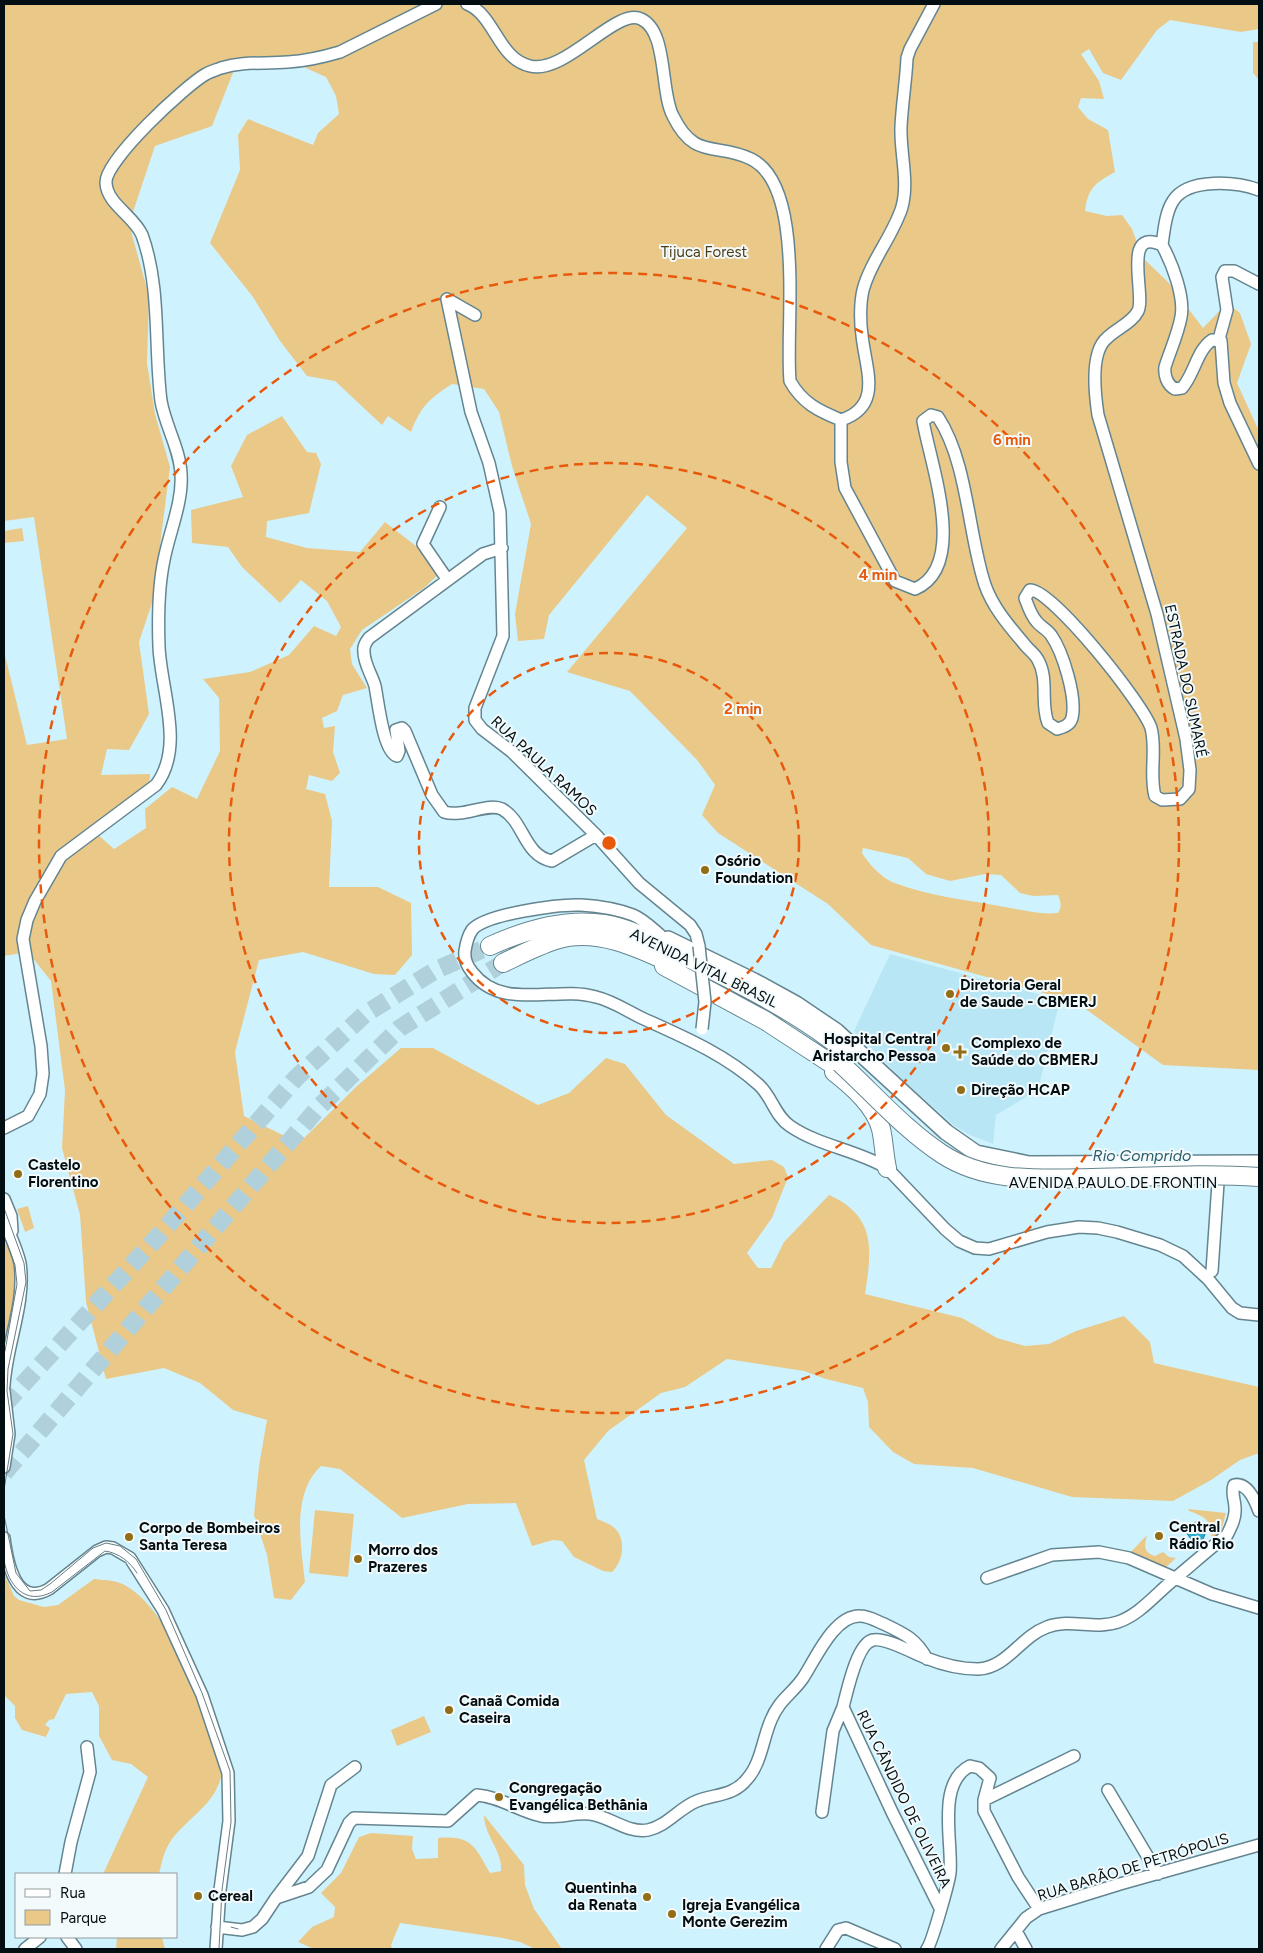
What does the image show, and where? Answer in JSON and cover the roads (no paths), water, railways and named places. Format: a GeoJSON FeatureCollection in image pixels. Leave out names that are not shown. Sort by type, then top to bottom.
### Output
{"type":"FeatureCollection","features":[{"type":"Feature","properties":{"kind":"highway"},"geometry":{"type":"LineString","coordinates":[[542,928],[574,918],[599,917],[627,922],[660,936]]}},
{"type":"Feature","properties":{"kind":"highway","name":"AVENIDA VITAL BRASIL"},"geometry":{"type":"LineString","coordinates":[[490,946],[521,933],[574,924],[602,924],[637,934],[788,1010],[844,1058]]}},
{"type":"Feature","properties":{"kind":"highway","name":"AVENIDA VITAL BRASIL"},"geometry":{"type":"LineString","coordinates":[[503,963],[557,940],[584,937],[614,941],[640,948],[760,1008],[844,1058]]}},
{"type":"Feature","properties":{"kind":"highway"},"geometry":{"type":"LineString","coordinates":[[614,941],[766,1021],[854,1079]]}},
{"type":"Feature","properties":{"kind":"highway"},"geometry":{"type":"LineString","coordinates":[[766,1021],[782,1036],[812,1055],[846,1082],[869,1106],[881,1129],[887,1168]]}},
{"type":"Feature","properties":{"kind":"highway"},"geometry":{"type":"LineString","coordinates":[[844,1058],[932,1133],[955,1149],[975,1158],[1003,1165],[1040,1168],[1259,1167]]}},
{"type":"Feature","properties":{"kind":"highway"},"geometry":{"type":"LineString","coordinates":[[844,1058],[926,1142],[942,1154],[965,1166],[989,1173],[1041,1179],[1259,1177]]}},
{"type":"Feature","properties":{"kind":"main road","name":"AVENIDA PAULO DE FRONTIN"},"geometry":{"type":"LineString","coordinates":[[660,936],[754,981],[796,1004],[836,1031],[957,1140],[968,1148],[984,1155],[1030,1164],[1259,1162]]}},
{"type":"Feature","properties":{"kind":"main road"},"geometry":{"type":"LineString","coordinates":[[854,1079],[869,1062]]}},
{"type":"Feature","properties":{"kind":"main road","name":"AVENIDA PAULO DE FRONTIN"},"geometry":{"type":"LineString","coordinates":[[854,1079],[926,1151],[941,1162],[966,1175],[986,1180],[1022,1184],[1218,1183],[1259,1186]]}},
{"type":"Feature","properties":{"kind":"main road"},"geometry":{"type":"LineString","coordinates":[[1218,1183],[1219,1163]]}},
{"type":"Feature","properties":{"kind":"street"},"geometry":{"type":"LineString","coordinates":[[4,1128],[28,1116],[40,1094],[43,1074],[41,1046],[23,939],[27,920],[35,901],[60,856],[156,785],[164,776],[169,759],[170,739],[160,650],[159,608],[163,563],[180,491],[181,474],[164,421],[160,400],[151,271],[141,234],[129,216],[108,192],[106,183],[107,172],[128,144],[206,74],[244,62],[288,62],[323,57],[340,52],[436,4]]}},
{"type":"Feature","properties":{"kind":"street"},"geometry":{"type":"LineString","coordinates":[[467,4],[473,6],[489,24],[507,52],[530,66],[544,66],[565,57],[625,19],[640,18],[648,23],[659,45],[667,104],[685,135],[698,146],[753,160],[770,178],[782,202],[789,245],[790,382],[812,408],[841,420],[852,417],[860,410],[868,394],[870,382],[862,335],[863,290],[902,205],[905,176],[901,126],[907,58],[934,4]]}},
{"type":"Feature","properties":{"kind":"street"},"geometry":{"type":"LineString","coordinates":[[1218,339],[1212,340],[1205,346],[1188,382],[1182,388],[1172,388],[1164,372],[1182,316],[1172,262],[1162,246],[1173,200],[1186,189],[1211,182],[1259,190]]}},
{"type":"Feature","properties":{"kind":"street","name":"ESTRADA DO SUMARÉ"},"geometry":{"type":"LineString","coordinates":[[841,420],[841,462],[845,488],[895,581],[915,589],[932,579],[938,566],[942,548],[940,496],[923,422],[931,415],[938,417],[950,440],[965,490],[985,584],[998,612],[1038,659],[1043,677],[1043,707],[1048,723],[1057,729],[1066,726],[1072,718],[1072,701],[1065,666],[1051,635],[1036,621],[1024,598],[1030,590],[1036,590],[1055,605],[1131,694],[1151,728],[1155,796],[1170,801],[1180,799],[1188,789],[1190,770],[1186,739],[1157,614],[1098,415],[1095,393],[1098,354],[1102,343],[1133,319],[1139,310],[1141,300],[1137,264],[1138,254],[1145,243],[1150,242],[1162,246]]}},
{"type":"Feature","properties":{"kind":"street"},"geometry":{"type":"LineString","coordinates":[[1218,339],[1227,310],[1222,277],[1225,271],[1234,272],[1259,284]]}},
{"type":"Feature","properties":{"kind":"street","name":"RUA PAULA RAMOS"},"geometry":{"type":"LineString","coordinates":[[475,315],[447,300],[471,412],[489,463],[500,512],[503,636],[475,708],[475,720],[482,729],[512,752],[596,835],[639,883],[694,929],[699,946],[705,1013],[698,1044]]}},
{"type":"Feature","properties":{"kind":"street"},"geometry":{"type":"LineString","coordinates":[[1218,339],[1222,344],[1224,383],[1230,403],[1259,464]]}},
{"type":"Feature","properties":{"kind":"street"},"geometry":{"type":"LineString","coordinates":[[440,506],[423,544],[447,579]]}},
{"type":"Feature","properties":{"kind":"street"},"geometry":{"type":"LineString","coordinates":[[502,548],[482,554],[376,631],[364,646],[365,659],[374,685],[387,742],[391,752],[394,755],[398,754],[396,732],[398,728],[402,728],[432,796],[444,812],[460,815],[493,807],[504,810],[513,820],[534,852],[545,860],[552,861],[596,835]]}},
{"type":"Feature","properties":{"kind":"street"},"geometry":{"type":"LineString","coordinates":[[660,936],[633,916],[613,910],[580,905],[550,906],[484,921],[472,930],[467,942],[465,955],[467,966],[479,980],[503,993],[596,997],[698,1044],[759,1085],[775,1110],[790,1126],[828,1144],[877,1162],[887,1168],[945,1229],[959,1241],[975,1248],[989,1248],[1047,1232],[1079,1227],[1117,1232],[1160,1245],[1183,1256],[1208,1279],[1232,1308],[1240,1312],[1259,1315]]}},
{"type":"Feature","properties":{"kind":"street"},"geometry":{"type":"LineString","coordinates":[[1212,1271],[1218,1183]]}},
{"type":"Feature","properties":{"kind":"street"},"geometry":{"type":"LineString","coordinates":[[4,1199],[11,1216],[14,1247]]}},
{"type":"Feature","properties":{"kind":"street"},"geometry":{"type":"LineString","coordinates":[[4,1220],[20,1263],[20,1287],[5,1369],[4,1386]]}},
{"type":"Feature","properties":{"kind":"street"},"geometry":{"type":"LineString","coordinates":[[4,1392],[9,1434],[4,1467]]}},
{"type":"Feature","properties":{"kind":"street","name":"RUA CÂNDIDO DE OLIVEIRA"},"geometry":{"type":"LineString","coordinates":[[940,1908],[892,1812],[843,1707],[857,1661],[867,1642],[873,1639],[882,1640],[928,1659],[968,1668],[990,1667],[1002,1662],[1025,1639],[1047,1627],[1061,1623],[1106,1625],[1125,1619],[1226,1535],[1233,1525],[1236,1510],[1232,1493],[1234,1484],[1240,1484],[1246,1488],[1259,1511]]}},
{"type":"Feature","properties":{"kind":"street"},"geometry":{"type":"LineString","coordinates":[[4,1538],[12,1573],[23,1590],[30,1594],[43,1593],[97,1551],[106,1547],[113,1548],[134,1562],[163,1610],[202,1695],[228,1773],[228,1840],[220,1890],[216,1949]]}},
{"type":"Feature","properties":{"kind":"street"},"geometry":{"type":"LineString","coordinates":[[987,1578],[1052,1555],[1099,1552],[1129,1558],[1212,1594],[1259,1608]]}},
{"type":"Feature","properties":{"kind":"street"},"geometry":{"type":"LineString","coordinates":[[276,1898],[310,1887],[319,1880],[327,1870],[349,1823],[354,1818],[448,1820],[476,1795],[504,1800],[541,1816],[590,1814],[625,1827],[647,1831],[660,1826],[697,1801],[739,1788],[749,1778],[771,1718],[783,1698],[801,1680],[822,1644],[841,1624],[854,1616],[869,1617],[897,1630],[917,1642],[928,1659]]}},
{"type":"Feature","properties":{"kind":"street"},"geometry":{"type":"LineString","coordinates":[[822,1812],[833,1731],[843,1707]]}},
{"type":"Feature","properties":{"kind":"street"},"geometry":{"type":"LineString","coordinates":[[65,1873],[70,1842],[90,1772],[87,1747]]}},
{"type":"Feature","properties":{"kind":"street"},"geometry":{"type":"LineString","coordinates":[[984,1800],[1074,1756]]}},
{"type":"Feature","properties":{"kind":"street"},"geometry":{"type":"LineString","coordinates":[[927,1949],[949,1883],[948,1801],[957,1777],[963,1769],[970,1766],[979,1768],[990,1778],[984,1800],[984,1811],[1018,1877],[1039,1909]]}},
{"type":"Feature","properties":{"kind":"street"},"geometry":{"type":"LineString","coordinates":[[217,1927],[242,1930],[253,1927],[308,1856],[331,1785],[337,1778],[355,1767]]}},
{"type":"Feature","properties":{"kind":"street"},"geometry":{"type":"LineString","coordinates":[[1108,1790],[1158,1874]]}},
{"type":"Feature","properties":{"kind":"street","name":"RUA BARÃO DE PETRÓPOLIS"},"geometry":{"type":"LineString","coordinates":[[1004,1945],[1021,1941],[1026,1918],[1039,1909],[1259,1845]]}},
{"type":"Feature","properties":{"kind":"street"},"geometry":{"type":"LineString","coordinates":[[826,1949],[838,1930],[846,1928],[895,1949]]}},
{"type":"Feature","properties":{"kind":"street"},"geometry":{"type":"LineString","coordinates":[[25,1949],[39,1938]]}},
{"type":"Feature","properties":{"kind":"street"},"geometry":{"type":"LineString","coordinates":[[70,1938],[76,1949]]}},
{"type":"Feature","properties":{"kind":"water"},"geometry":{"type":"Polygon","coordinates":[[[1196,1522],[1203,1525],[1206,1532],[1203,1539],[1195,1545],[1186,1532],[1190,1524],[1196,1522]]]}},
{"type":"Feature","properties":{"kind":"tunnel"},"geometry":{"type":"LineString","coordinates":[[4,1405],[162,1232],[296,1078],[365,1014],[436,970],[490,946]]}},
{"type":"Feature","properties":{"kind":"tunnel"},"geometry":{"type":"LineString","coordinates":[[4,1473],[319,1107],[400,1028],[503,963]]}},
{"type":"Feature","properties":{"kind":"tram line"},"geometry":{"type":"LineString","coordinates":[[4,1208],[24,1263],[26,1282],[8,1369],[7,1391],[13,1434],[4,1490]]}},
{"type":"Feature","properties":{"kind":"tram line"},"geometry":{"type":"LineString","coordinates":[[4,1236],[15,1265],[17,1284],[5,1351]]}},
{"type":"Feature","properties":{"kind":"tram line"},"geometry":{"type":"LineString","coordinates":[[4,1515],[16,1573],[30,1591],[41,1590],[93,1548],[106,1543],[120,1546],[136,1559],[166,1610],[202,1693],[230,1771],[231,1822],[222,1890],[219,1949]]}},
{"type":"Feature","properties":{"kind":"tram line"},"geometry":{"type":"LineString","coordinates":[[4,1560],[9,1578],[14,1585],[26,1595],[34,1596],[42,1596],[52,1592],[105,1551],[124,1559],[137,1573]]}},
{"type":"Feature","properties":{"kind":"tram line"},"geometry":{"type":"LineString","coordinates":[[231,1927],[238,1929]]}},
{"type":"Feature","properties":{"kind":"place","name":"Osório Foundation"},"geometry":{"type":"Point","coordinates":[705,870]}},
{"type":"Feature","properties":{"kind":"place","name":"Diretoria Geral de Saude - CBMERJ"},"geometry":{"type":"Point","coordinates":[950,994]}},
{"type":"Feature","properties":{"kind":"place","name":"Hospital Central Aristarcho Pessoa"},"geometry":{"type":"Point","coordinates":[946,1048]}},
{"type":"Feature","properties":{"kind":"place","name":"Complexo de Saúde do CBMERJ"},"geometry":{"type":"Point","coordinates":[960,1052]}},
{"type":"Feature","properties":{"kind":"place","name":"Direção HCAP"},"geometry":{"type":"Point","coordinates":[961,1090]}},
{"type":"Feature","properties":{"kind":"place","name":"Castelo Florentino"},"geometry":{"type":"Point","coordinates":[18,1174]}},
{"type":"Feature","properties":{"kind":"place","name":"Central Rádio Rio"},"geometry":{"type":"Point","coordinates":[1159,1536]}},
{"type":"Feature","properties":{"kind":"place","name":"Corpo de Bombeiros Santa Teresa"},"geometry":{"type":"Point","coordinates":[129,1537]}},
{"type":"Feature","properties":{"kind":"place","name":"Morro dos Prazeres"},"geometry":{"type":"Point","coordinates":[358,1559]}},
{"type":"Feature","properties":{"kind":"place","name":"Canaã Comida Caseira"},"geometry":{"type":"Point","coordinates":[449,1710]}},
{"type":"Feature","properties":{"kind":"place","name":"Congregação Evangélica Bethânia"},"geometry":{"type":"Point","coordinates":[499,1797]}},
{"type":"Feature","properties":{"kind":"place","name":"Cereal"},"geometry":{"type":"Point","coordinates":[198,1896]}},
{"type":"Feature","properties":{"kind":"place","name":"Quentinha da Renata"},"geometry":{"type":"Point","coordinates":[647,1897]}},
{"type":"Feature","properties":{"kind":"place","name":"Igreja Evangélica Monte Gerezim"},"geometry":{"type":"Point","coordinates":[672,1914]}},
{"type":"Feature","properties":{"kind":"park label","name":"Tijuca Forest"},"geometry":{"type":"Point","coordinates":[704,252]}},
{"type":"Feature","properties":{"kind":"water label","name":"Rio Comprido"},"geometry":{"type":"Point","coordinates":[1142,1155]}}]}
